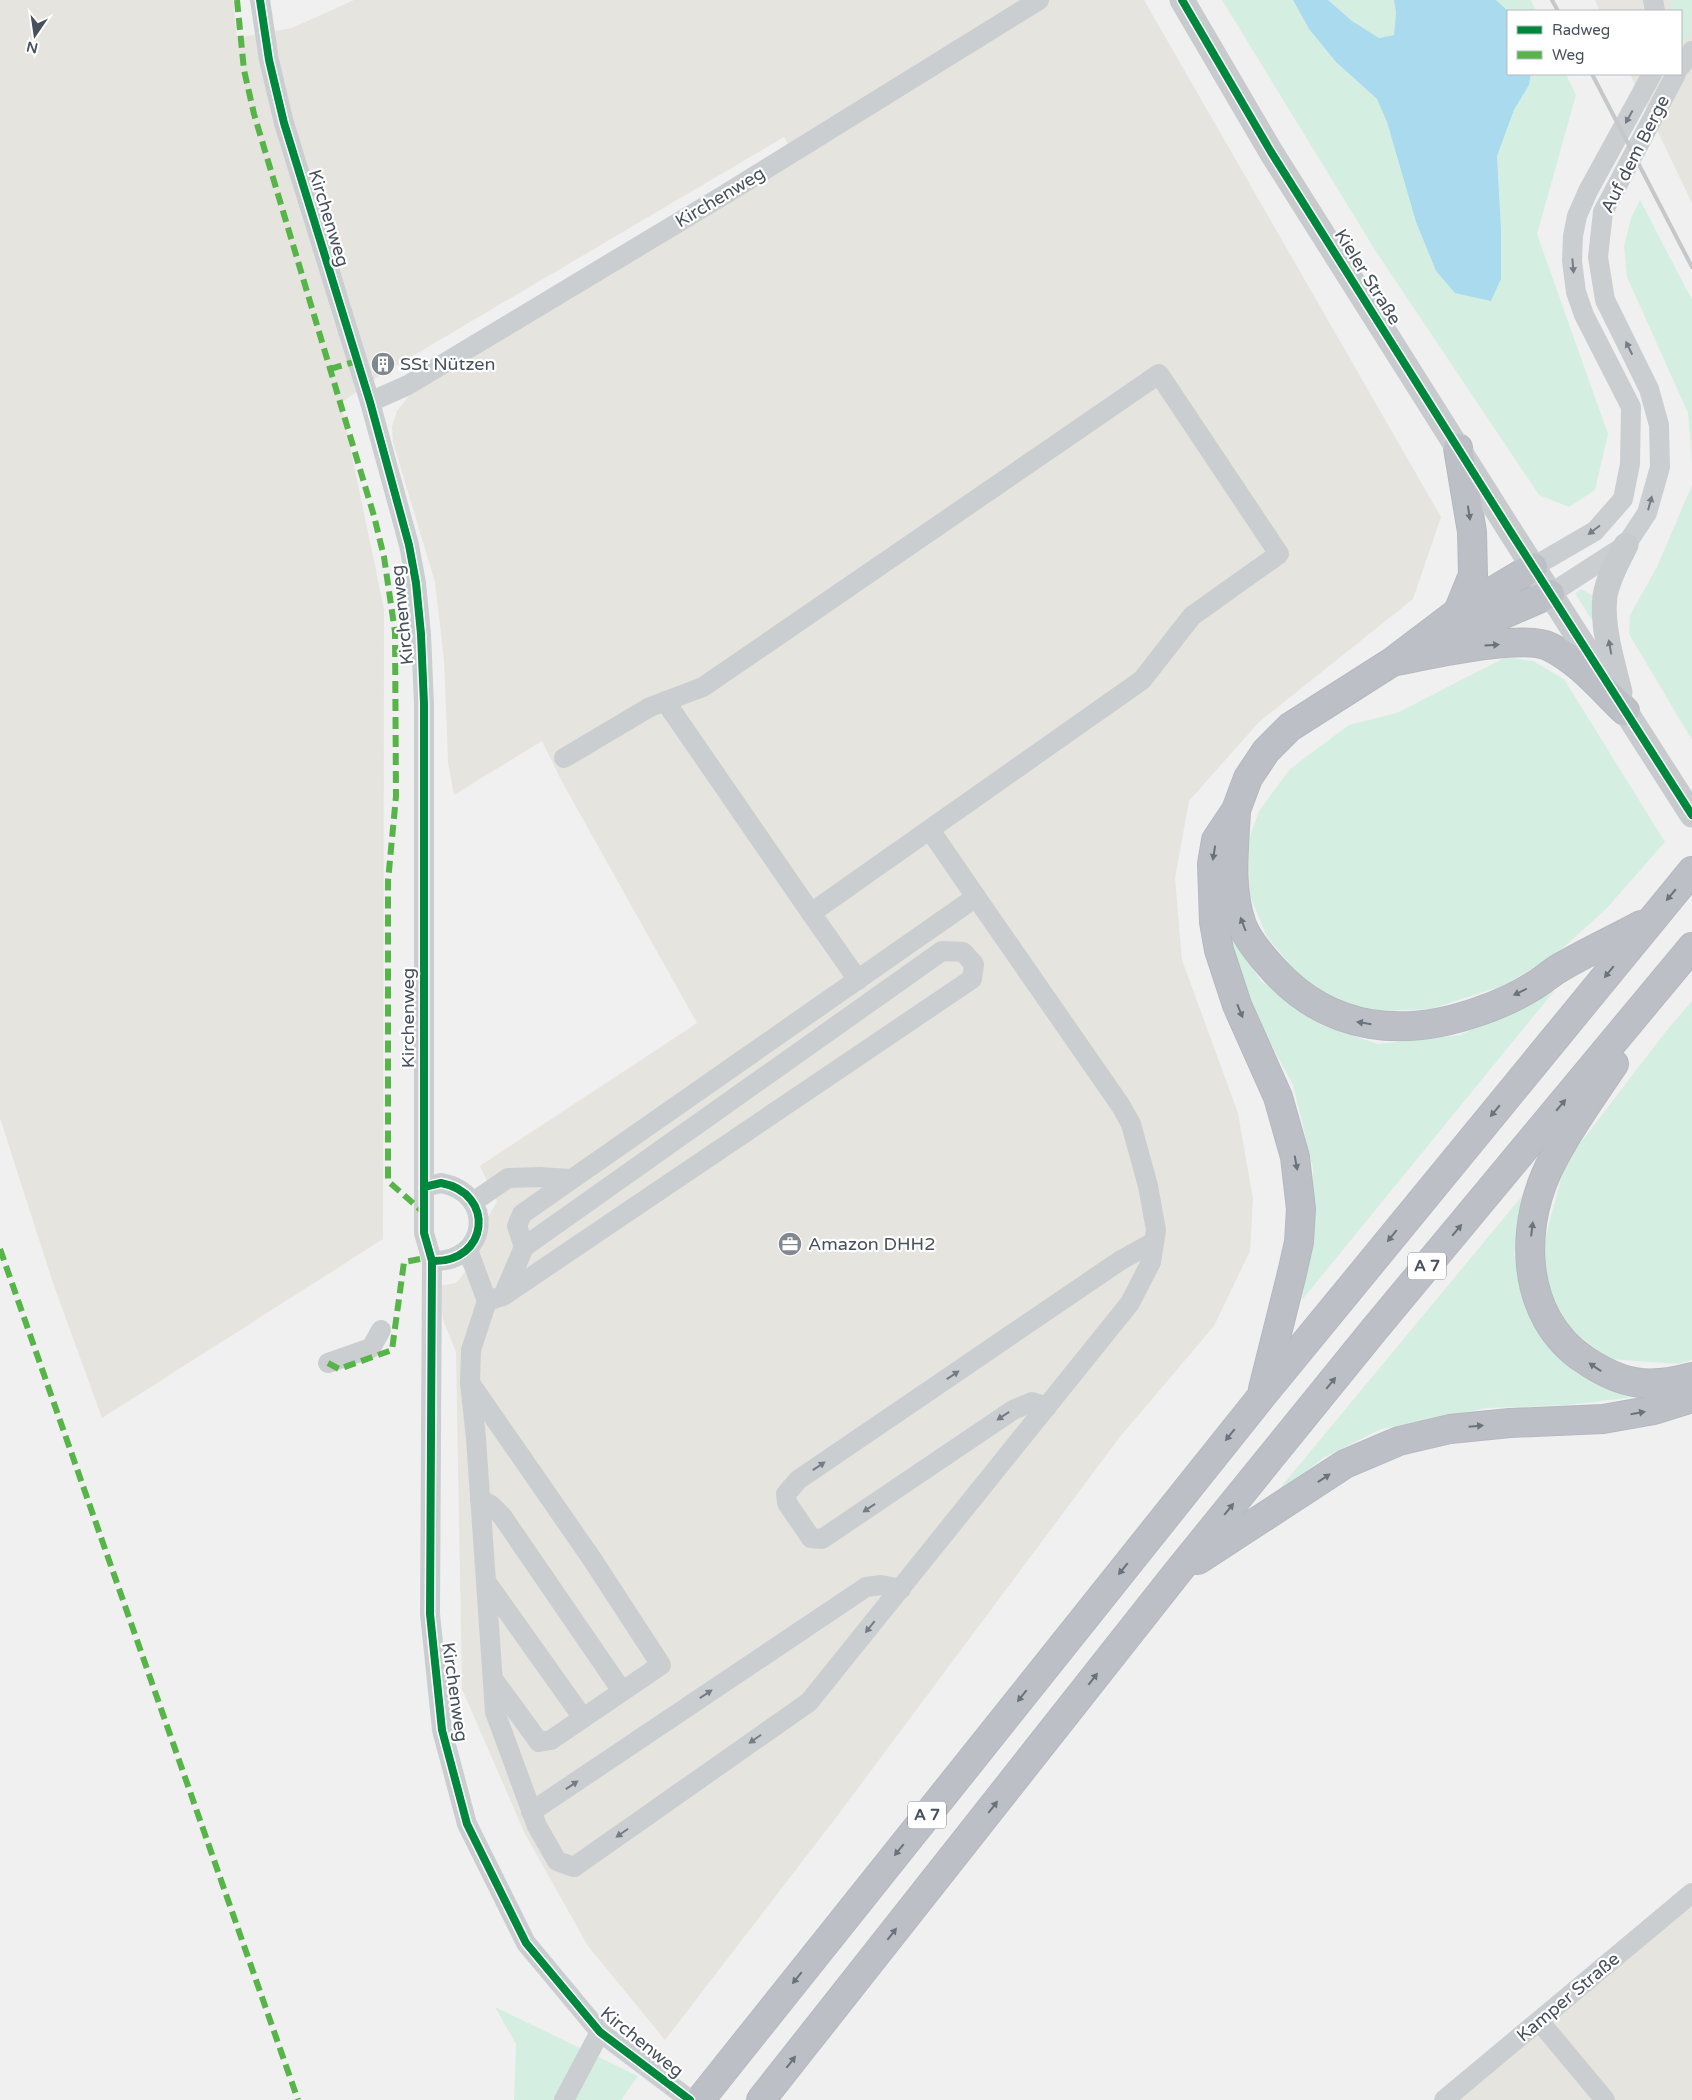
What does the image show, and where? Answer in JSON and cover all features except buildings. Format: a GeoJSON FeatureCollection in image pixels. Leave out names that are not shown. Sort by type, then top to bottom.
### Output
{"type":"FeatureCollection","features":[{"type":"Feature","properties":{"kind":"highway"},"geometry":{"type":"LineString","coordinates":[[1458,448],[1472,532],[1472,575],[1458,612]]}},
{"type":"Feature","properties":{"kind":"highway"},"geometry":{"type":"LineString","coordinates":[[1260,1397],[1299,1242],[1301,1209],[1295,1157],[1283,1112],[1237,1005],[1219,950],[1214,922],[1212,864],[1216,840],[1236,810],[1248,778],[1266,751],[1290,727],[1392,662],[1458,612],[1533,567]]}},
{"type":"Feature","properties":{"kind":"highway"},"geometry":{"type":"LineString","coordinates":[[1392,662],[1550,594]]}},
{"type":"Feature","properties":{"kind":"highway"},"geometry":{"type":"LineString","coordinates":[[1392,662],[1483,646],[1522,643],[1549,646],[1578,666],[1625,711]]}},
{"type":"Feature","properties":{"kind":"highway"},"geometry":{"type":"LineString","coordinates":[[1236,810],[1232,881],[1242,925],[1264,960],[1290,988],[1330,1013],[1357,1023],[1416,1026],[1450,1020],[1482,1011],[1534,985],[1561,967],[1650,920]]}},
{"type":"Feature","properties":{"kind":"highway","name":"A 7"},"geometry":{"type":"LineString","coordinates":[[700,2100],[1260,1397],[1692,870]]}},
{"type":"Feature","properties":{"kind":"highway"},"geometry":{"type":"LineString","coordinates":[[1687,953],[1554,1157],[1535,1206],[1529,1256],[1535,1294],[1551,1326],[1574,1353],[1603,1372],[1625,1381],[1650,1385],[1670,1384],[1692,1377]]}},
{"type":"Feature","properties":{"kind":"highway","name":"A 7"},"geometry":{"type":"LineString","coordinates":[[761,2100],[1176,1574],[1373,1331],[1687,953]]}},
{"type":"Feature","properties":{"kind":"highway"},"geometry":{"type":"LineString","coordinates":[[1176,1574],[1345,1464],[1399,1442],[1450,1429],[1510,1423],[1603,1419],[1654,1410],[1692,1398]]}},
{"type":"Feature","properties":{"kind":"main road","name":"Kieler Straße"},"geometry":{"type":"LineString","coordinates":[[1182,0],[1271,152],[1692,815]]}},
{"type":"Feature","properties":{"kind":"main road"},"geometry":{"type":"LineString","coordinates":[[1625,711],[1608,632],[1605,598],[1614,569],[1626,545]]}},
{"type":"Feature","properties":{"kind":"street","name":"Kirchenweg"},"geometry":{"type":"LineString","coordinates":[[260,0],[269,60],[284,123],[370,402],[409,544],[422,634],[424,704],[424,1233],[432,1261],[430,1614],[442,1730],[467,1824],[526,1943],[600,2032],[690,2100]]}},
{"type":"Feature","properties":{"kind":"street","name":"Kirchenweg"},"geometry":{"type":"LineString","coordinates":[[370,402],[416,380],[724,195],[1039,0]]}},
{"type":"Feature","properties":{"kind":"street"},"geometry":{"type":"LineString","coordinates":[[1682,65],[1692,51]]}},
{"type":"Feature","properties":{"kind":"street","name":"Auf dem Berge"},"geometry":{"type":"LineString","coordinates":[[1533,567],[1595,531],[1623,499],[1630,464],[1631,407],[1584,315],[1576,292],[1572,261],[1573,236],[1577,216],[1588,191],[1651,75]]}},
{"type":"Feature","properties":{"kind":"street","name":"Auf dem Berge"},"geometry":{"type":"LineString","coordinates":[[1550,594],[1626,545],[1647,513],[1660,467],[1659,425],[1649,389],[1605,300],[1598,256],[1603,212],[1675,75]]}},
{"type":"Feature","properties":{"kind":"street"},"geometry":{"type":"LineString","coordinates":[[564,758],[650,707],[703,687],[1159,374],[1279,554],[1192,616],[1142,680],[812,913]]}},
{"type":"Feature","properties":{"kind":"street"},"geometry":{"type":"LineString","coordinates":[[665,701],[858,980]]}},
{"type":"Feature","properties":{"kind":"street"},"geometry":{"type":"LineString","coordinates":[[495,1299],[972,979],[974,964],[963,952],[942,951],[524,1247],[495,1299],[471,1350],[470,1383],[495,1712],[536,1826],[557,1861],[574,1867],[809,1702],[1130,1303],[1151,1262],[1156,1230],[1148,1186],[1131,1124],[1121,1106],[930,830]]}},
{"type":"Feature","properties":{"kind":"street"},"geometry":{"type":"LineString","coordinates":[[524,1247],[517,1226],[522,1214],[976,897]]}},
{"type":"Feature","properties":{"kind":"street"},"geometry":{"type":"LineString","coordinates":[[473,1202],[508,1178],[540,1177],[570,1179]]}},
{"type":"Feature","properties":{"kind":"street"},"geometry":{"type":"LineString","coordinates":[[424,1187],[441,1183],[453,1186],[465,1192],[473,1202],[478,1214],[479,1227],[476,1239],[468,1250],[458,1257],[445,1261],[432,1261]]}},
{"type":"Feature","properties":{"kind":"street"},"geometry":{"type":"LineString","coordinates":[[1047,1407],[1032,1402],[1013,1410],[822,1539],[811,1538],[787,1503],[786,1494],[798,1480],[1121,1260],[1154,1242]]}},
{"type":"Feature","properties":{"kind":"street"},"geometry":{"type":"LineString","coordinates":[[468,1250],[495,1299]]}},
{"type":"Feature","properties":{"kind":"street"},"geometry":{"type":"LineString","coordinates":[[328,1362],[371,1348],[381,1330]]}},
{"type":"Feature","properties":{"kind":"street"},"geometry":{"type":"LineString","coordinates":[[470,1383],[592,1559],[661,1665],[551,1740],[539,1742],[492,1679]]}},
{"type":"Feature","properties":{"kind":"street"},"geometry":{"type":"LineString","coordinates":[[480,1500],[492,1506],[502,1516],[622,1691]]}},
{"type":"Feature","properties":{"kind":"street"},"geometry":{"type":"LineString","coordinates":[[486,1582],[583,1718]]}},
{"type":"Feature","properties":{"kind":"street"},"geometry":{"type":"LineString","coordinates":[[531,1812],[849,1597],[866,1587],[881,1585],[901,1589]]}},
{"type":"Feature","properties":{"kind":"street","name":"Kamper Straße"},"geometry":{"type":"LineString","coordinates":[[1444,2100],[1540,2022],[1692,1893]]}},
{"type":"Feature","properties":{"kind":"street"},"geometry":{"type":"LineString","coordinates":[[1540,2022],[1605,2100]]}},
{"type":"Feature","properties":{"kind":"street"},"geometry":{"type":"LineString","coordinates":[[564,2100],[600,2032]]}},
{"type":"Feature","properties":{"kind":"shaded area"},"geometry":{"type":"Polygon","coordinates":[[[0,0],[233,0],[237,38],[292,28],[354,0],[1144,0],[1441,517],[1413,599],[1259,722],[1189,801],[1175,878],[1182,960],[1238,1113],[1253,1199],[1250,1251],[1214,1326],[1119,1438],[838,1815],[665,2040],[588,1946],[525,1834],[462,1689],[456,1352],[443,1320],[439,1286],[456,1283],[466,1271],[460,1263],[497,1202],[480,1166],[697,1023],[561,780],[542,741],[454,795],[448,762],[444,660],[435,582],[393,442],[392,427],[397,411],[412,392],[796,157],[784,137],[382,374],[341,403],[384,609],[383,1239],[102,1418],[53,1283],[0,1118],[0,0]]]}},
{"type":"Feature","properties":{"kind":"shaded area"},"geometry":{"type":"Polygon","coordinates":[[[1595,0],[1692,0],[1692,203],[1630,75],[1682,75],[1682,10],[1600,10],[1595,0]]]}},
{"type":"Feature","properties":{"kind":"shaded area"},"geometry":{"type":"Polygon","coordinates":[[[1692,1901],[1692,2100],[1440,2100],[1692,1901]]]}},
{"type":"Feature","properties":{"kind":"green space"},"geometry":{"type":"Polygon","coordinates":[[[1222,0],[1293,0],[1309,29],[1336,62],[1377,99],[1387,122],[1416,222],[1436,271],[1491,301],[1501,279],[1501,228],[1497,156],[1514,110],[1529,85],[1531,75],[1566,75],[1576,95],[1537,234],[1608,434],[1595,490],[1569,507],[1539,495],[1375,250],[1222,0]]]}},
{"type":"Feature","properties":{"kind":"green space"},"geometry":{"type":"Polygon","coordinates":[[[1328,0],[1394,0],[1396,13],[1394,35],[1379,38],[1352,21],[1328,0]]]}},
{"type":"Feature","properties":{"kind":"green space"},"geometry":{"type":"Polygon","coordinates":[[[1496,0],[1531,0],[1536,10],[1507,10],[1496,0]]]}},
{"type":"Feature","properties":{"kind":"green space"},"geometry":{"type":"Polygon","coordinates":[[[1670,0],[1692,0],[1692,31],[1682,45],[1682,10],[1672,10],[1670,0]]]}},
{"type":"Feature","properties":{"kind":"green space"},"geometry":{"type":"Polygon","coordinates":[[[1640,200],[1692,300],[1692,462],[1688,413],[1627,277],[1624,246],[1631,218],[1640,200]]]}},
{"type":"Feature","properties":{"kind":"green space"},"geometry":{"type":"Polygon","coordinates":[[[1692,485],[1692,740],[1629,634],[1630,615],[1657,567],[1692,485]]]}},
{"type":"Feature","properties":{"kind":"green space"},"geometry":{"type":"Polygon","coordinates":[[[1581,589],[1595,597],[1593,619],[1591,619],[1575,593],[1581,589]]]}},
{"type":"Feature","properties":{"kind":"green space"},"geometry":{"type":"Polygon","coordinates":[[[1506,657],[1533,661],[1564,679],[1665,842],[1606,909],[1554,956],[1502,986],[1431,1009],[1379,1011],[1338,1006],[1303,980],[1267,937],[1250,896],[1248,842],[1259,811],[1290,769],[1349,725],[1397,713],[1506,657]]]}},
{"type":"Feature","properties":{"kind":"green space"},"geometry":{"type":"Polygon","coordinates":[[[1222,881],[1232,931],[1260,980],[1321,1025],[1378,1044],[1460,1035],[1555,990],[1302,1300],[1312,1228],[1313,1168],[1293,1085],[1243,992],[1225,935],[1222,881]]]}},
{"type":"Feature","properties":{"kind":"green space"},"geometry":{"type":"Polygon","coordinates":[[[1692,1001],[1692,1360],[1678,1364],[1609,1359],[1564,1324],[1547,1282],[1544,1243],[1565,1163],[1667,1030],[1692,1001]]]}},
{"type":"Feature","properties":{"kind":"green space"},"geometry":{"type":"Polygon","coordinates":[[[1522,1196],[1514,1254],[1532,1322],[1576,1373],[1634,1397],[1568,1405],[1487,1408],[1381,1429],[1323,1458],[1271,1499],[1522,1196]]]}},
{"type":"Feature","properties":{"kind":"green space"},"geometry":{"type":"Polygon","coordinates":[[[495,2007],[638,2076],[621,2100],[514,2100],[516,2044],[495,2007]]]}},
{"type":"Feature","properties":{"kind":"water"},"geometry":{"type":"Polygon","coordinates":[[[1293,0],[1328,0],[1352,21],[1379,38],[1394,35],[1396,13],[1394,0],[1496,0],[1507,10],[1507,75],[1531,75],[1529,85],[1514,110],[1497,156],[1501,228],[1501,279],[1491,301],[1455,293],[1436,271],[1416,222],[1387,122],[1377,99],[1336,62],[1309,29],[1293,0]]]}},
{"type":"Feature","properties":{"kind":"railway"},"geometry":{"type":"LineString","coordinates":[[1552,0],[1557,10]]}},
{"type":"Feature","properties":{"kind":"railway"},"geometry":{"type":"LineString","coordinates":[[1593,75],[1692,267]]}},
{"type":"Feature","properties":{"kind":"marked path"},"geometry":{"type":"LineString","coordinates":[[237,0],[244,70],[254,114],[374,516],[384,557],[395,632],[396,796],[388,881],[388,1181],[424,1213]]}},
{"type":"Feature","properties":{"kind":"marked path"},"geometry":{"type":"LineString","coordinates":[[330,369],[357,361]]}},
{"type":"Feature","properties":{"kind":"marked path"},"geometry":{"type":"LineString","coordinates":[[0,1249],[298,2100]]}},
{"type":"Feature","properties":{"kind":"marked path"},"geometry":{"type":"LineString","coordinates":[[328,1363],[339,1369],[392,1350],[404,1262],[431,1257]]}},
{"type":"Feature","properties":{"kind":"cycle path"},"geometry":{"type":"LineString","coordinates":[[260,0],[269,60],[284,123],[370,402],[409,545],[416,583],[421,634],[424,704],[424,1187]]}},
{"type":"Feature","properties":{"kind":"cycle path"},"geometry":{"type":"LineString","coordinates":[[1182,0],[1271,152],[1692,815]]}},
{"type":"Feature","properties":{"kind":"cycle path"},"geometry":{"type":"LineString","coordinates":[[441,1183],[459,1189],[471,1200],[477,1213],[478,1226],[474,1240],[465,1251],[451,1259],[432,1261],[424,1233],[424,1187],[441,1183]]}},
{"type":"Feature","properties":{"kind":"cycle path"},"geometry":{"type":"LineString","coordinates":[[432,1261],[430,1614],[442,1730],[467,1824],[526,1943],[600,2032],[690,2100]]}},
{"type":"Feature","properties":{"kind":"place","name":"SSt Nützen"},"geometry":{"type":"Point","coordinates":[383,364]}},
{"type":"Feature","properties":{"kind":"place","name":"Amazon DHH2"},"geometry":{"type":"Point","coordinates":[790,1244]}}]}
